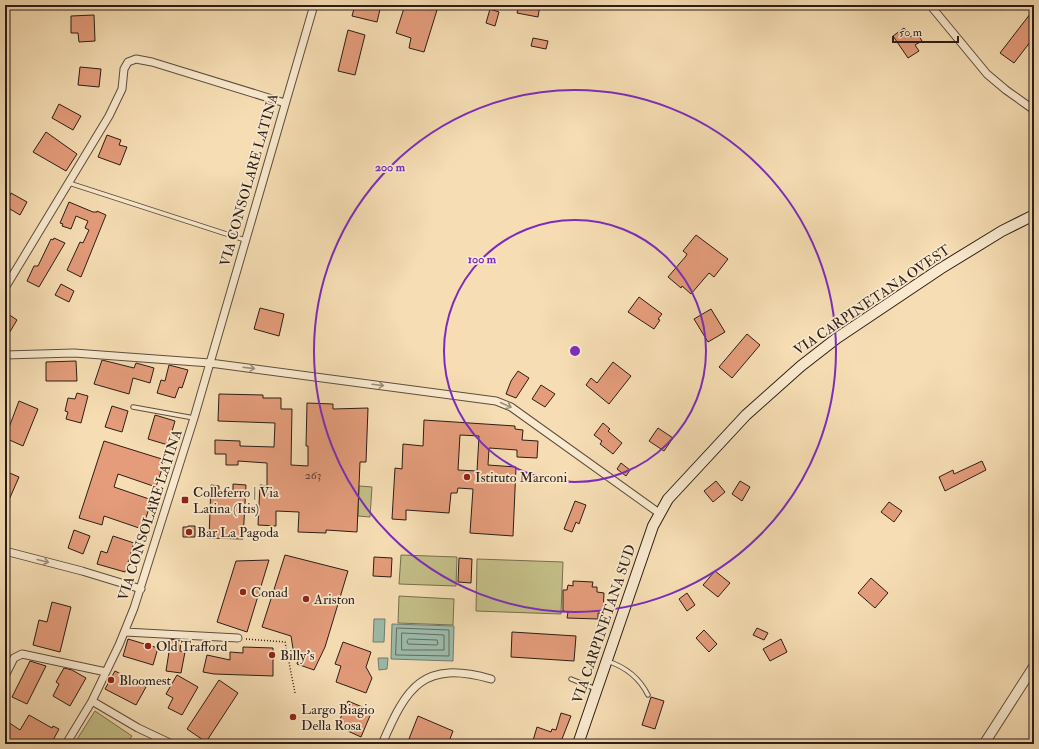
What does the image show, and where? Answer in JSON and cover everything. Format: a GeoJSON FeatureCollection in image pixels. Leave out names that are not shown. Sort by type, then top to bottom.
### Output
{"type":"FeatureCollection","features":[{"type":"Feature","properties":{"kind":"main road","name":"VIA CARPINETANA OVEST"},"geometry":{"type":"LineString","coordinates":[[659,513],[668,499],[744,417],[816,354],[950,263],[1034,215]]}},
{"type":"Feature","properties":{"kind":"main road","name":"VIA CARPINETANA SUD"},"geometry":{"type":"LineString","coordinates":[[578,744],[596,689],[659,513]]}},
{"type":"Feature","properties":{"kind":"street","name":"VIA CONSOLARE LATINA"},"geometry":{"type":"LineString","coordinates":[[66,744],[92,701],[106,672],[125,632],[140,589],[192,426],[314,5]]}},
{"type":"Feature","properties":{"kind":"street"},"geometry":{"type":"LineString","coordinates":[[930,5],[987,74],[1034,110]]}},
{"type":"Feature","properties":{"kind":"street"},"geometry":{"type":"LineString","coordinates":[[5,288],[109,116],[122,89],[126,65],[132,60],[152,62],[285,104]]}},
{"type":"Feature","properties":{"kind":"street"},"geometry":{"type":"LineString","coordinates":[[5,355],[87,353],[210,363],[489,400],[507,405],[659,513]]}},
{"type":"Feature","properties":{"kind":"street"},"geometry":{"type":"LineString","coordinates":[[5,552],[82,571],[140,589]]}},
{"type":"Feature","properties":{"kind":"street"},"geometry":{"type":"LineString","coordinates":[[125,632],[238,638]]}},
{"type":"Feature","properties":{"kind":"street"},"geometry":{"type":"LineString","coordinates":[[5,676],[14,658],[22,654],[106,672]]}},
{"type":"Feature","properties":{"kind":"street"},"geometry":{"type":"LineString","coordinates":[[984,744],[1034,666]]}},
{"type":"Feature","properties":{"kind":"street"},"geometry":{"type":"LineString","coordinates":[[382,744],[405,698],[425,678],[444,672],[455,672],[491,679]]}},
{"type":"Feature","properties":{"kind":"street"},"geometry":{"type":"LineString","coordinates":[[92,701],[138,728],[172,744]]}},
{"type":"Feature","properties":{"kind":"lane"},"geometry":{"type":"LineString","coordinates":[[68,183],[245,240]]}},
{"type":"Feature","properties":{"kind":"lane"},"geometry":{"type":"LineString","coordinates":[[133,407],[194,418]]}},
{"type":"Feature","properties":{"kind":"lane"},"geometry":{"type":"LineString","coordinates":[[606,661],[622,667],[634,675],[648,695]]}},
{"type":"Feature","properties":{"kind":"lane"},"geometry":{"type":"LineString","coordinates":[[572,679],[596,689]]}},
{"type":"Feature","properties":{"kind":"path"},"geometry":{"type":"LineString","coordinates":[[238,638],[285,642],[295,693]]}},
{"type":"Feature","properties":{"kind":"shaded area"},"geometry":{"type":"Polygon","coordinates":[[[359,486],[372,487],[370,517],[358,516],[359,486]]]}},
{"type":"Feature","properties":{"kind":"shaded area"},"geometry":{"type":"Polygon","coordinates":[[[401,555],[457,557],[456,586],[399,584],[401,555]]]}},
{"type":"Feature","properties":{"kind":"shaded area"},"geometry":{"type":"Polygon","coordinates":[[[477,559],[563,562],[561,614],[476,611],[477,559]]]}},
{"type":"Feature","properties":{"kind":"shaded area"},"geometry":{"type":"Polygon","coordinates":[[[399,596],[454,599],[453,625],[398,623],[399,596]]]}},
{"type":"Feature","properties":{"kind":"shaded area"},"geometry":{"type":"Polygon","coordinates":[[[95,711],[132,736],[126,744],[74,744],[95,711]]]}},
{"type":"Feature","properties":{"kind":"water"},"geometry":{"type":"Polygon","coordinates":[[[374,619],[385,619],[384,642],[373,642],[374,619]]]}},
{"type":"Feature","properties":{"kind":"water"},"geometry":{"type":"Polygon","coordinates":[[[392,624],[454,626],[453,661],[391,659],[392,624]]]}},
{"type":"Feature","properties":{"kind":"water"},"geometry":{"type":"Polygon","coordinates":[[[378,658],[388,658],[387,669],[379,670],[378,658]]]}},
{"type":"Feature","properties":{"kind":"building"},"geometry":{"type":"Polygon","coordinates":[[[355,5],[381,5],[377,22],[352,16],[355,5]]]}},
{"type":"Feature","properties":{"kind":"building"},"geometry":{"type":"Polygon","coordinates":[[[405,5],[419,5],[437,10],[424,52],[409,48],[411,38],[396,33],[405,5]]]}},
{"type":"Feature","properties":{"kind":"building"},"geometry":{"type":"Polygon","coordinates":[[[519,5],[540,5],[538,17],[517,13],[519,5]]]}},
{"type":"Feature","properties":{"kind":"building"},"geometry":{"type":"Polygon","coordinates":[[[490,9],[499,12],[495,26],[486,23],[490,9]]]}},
{"type":"Feature","properties":{"kind":"building"},"geometry":{"type":"Polygon","coordinates":[[[1034,9],[1034,37],[1014,63],[1000,53],[1034,9]]]}},
{"type":"Feature","properties":{"kind":"building"},"geometry":{"type":"Polygon","coordinates":[[[94,15],[95,41],[79,42],[78,33],[71,33],[71,16],[94,15]]]}},
{"type":"Feature","properties":{"kind":"building"},"geometry":{"type":"Polygon","coordinates":[[[904,28],[910,37],[917,33],[922,41],[915,45],[919,51],[908,58],[893,36],[904,28]]]}},
{"type":"Feature","properties":{"kind":"building"},"geometry":{"type":"Polygon","coordinates":[[[348,30],[365,35],[355,75],[338,71],[348,30]]]}},
{"type":"Feature","properties":{"kind":"building"},"geometry":{"type":"Polygon","coordinates":[[[533,38],[548,41],[546,49],[531,46],[533,38]]]}},
{"type":"Feature","properties":{"kind":"building"},"geometry":{"type":"Polygon","coordinates":[[[80,67],[101,69],[99,87],[78,85],[80,67]]]}},
{"type":"Feature","properties":{"kind":"building"},"geometry":{"type":"Polygon","coordinates":[[[59,104],[81,116],[73,130],[52,118],[59,104]]]}},
{"type":"Feature","properties":{"kind":"building"},"geometry":{"type":"Polygon","coordinates":[[[46,132],[77,154],[66,171],[33,152],[46,132]]]}},
{"type":"Feature","properties":{"kind":"building"},"geometry":{"type":"Polygon","coordinates":[[[107,135],[121,140],[119,145],[127,147],[120,165],[98,157],[107,135]]]}},
{"type":"Feature","properties":{"kind":"building"},"geometry":{"type":"Polygon","coordinates":[[[11,193],[27,202],[20,215],[5,206],[11,193]]]}},
{"type":"Feature","properties":{"kind":"building"},"geometry":{"type":"Polygon","coordinates":[[[69,202],[93,212],[97,211],[106,215],[81,277],[67,270],[80,242],[83,243],[89,230],[85,228],[88,221],[76,216],[71,229],[62,226],[63,224],[60,223],[69,202]]]}},
{"type":"Feature","properties":{"kind":"building"},"geometry":{"type":"Polygon","coordinates":[[[696,235],[728,259],[714,277],[709,273],[691,294],[668,277],[686,256],[687,254],[683,251],[696,235]]]}},
{"type":"Feature","properties":{"kind":"building"},"geometry":{"type":"Polygon","coordinates":[[[54,238],[65,243],[39,287],[27,281],[34,266],[38,266],[51,239],[53,240],[54,238]]]}},
{"type":"Feature","properties":{"kind":"building"},"geometry":{"type":"Polygon","coordinates":[[[61,284],[74,291],[69,302],[55,295],[61,284]]]}},
{"type":"Feature","properties":{"kind":"building"},"geometry":{"type":"Polygon","coordinates":[[[639,297],[662,314],[654,329],[628,312],[639,297]]]}},
{"type":"Feature","properties":{"kind":"building"},"geometry":{"type":"Polygon","coordinates":[[[260,308],[284,314],[279,336],[254,329],[260,308]]]}},
{"type":"Feature","properties":{"kind":"building"},"geometry":{"type":"Polygon","coordinates":[[[711,309],[725,332],[708,342],[694,319],[711,309]]]}},
{"type":"Feature","properties":{"kind":"building"},"geometry":{"type":"Polygon","coordinates":[[[5,312],[17,320],[5,340],[5,312]]]}},
{"type":"Feature","properties":{"kind":"building"},"geometry":{"type":"Polygon","coordinates":[[[747,334],[760,345],[732,378],[719,367],[747,334]]]}},
{"type":"Feature","properties":{"kind":"building"},"geometry":{"type":"Polygon","coordinates":[[[102,360],[134,368],[136,363],[154,368],[150,383],[133,378],[129,394],[94,384],[102,360]]]}},
{"type":"Feature","properties":{"kind":"building"},"geometry":{"type":"Polygon","coordinates":[[[76,361],[77,381],[46,381],[46,362],[76,361]]]}},
{"type":"Feature","properties":{"kind":"building"},"geometry":{"type":"Polygon","coordinates":[[[613,362],[631,376],[609,404],[586,385],[591,378],[597,383],[613,362]]]}},
{"type":"Feature","properties":{"kind":"building"},"geometry":{"type":"Polygon","coordinates":[[[169,365],[188,370],[182,388],[179,387],[175,398],[157,393],[161,380],[165,381],[169,365]]]}},
{"type":"Feature","properties":{"kind":"building"},"geometry":{"type":"Polygon","coordinates":[[[518,371],[529,378],[516,398],[506,394],[511,381],[518,371]]]}},
{"type":"Feature","properties":{"kind":"building"},"geometry":{"type":"Polygon","coordinates":[[[541,385],[555,394],[545,407],[532,399],[541,385]]]}},
{"type":"Feature","properties":{"kind":"building"},"geometry":{"type":"Polygon","coordinates":[[[77,393],[88,396],[81,423],[66,419],[68,412],[65,411],[68,398],[75,399],[77,393]]]}},
{"type":"Feature","properties":{"kind":"building"},"geometry":{"type":"Polygon","coordinates":[[[219,394],[263,395],[263,398],[281,398],[281,409],[292,409],[291,465],[308,466],[308,446],[306,446],[307,403],[333,404],[333,409],[368,408],[366,462],[360,462],[357,532],[326,530],[326,533],[298,532],[299,512],[276,511],[276,526],[258,525],[260,485],[267,486],[267,463],[238,461],[238,465],[226,465],[226,454],[215,454],[215,440],[240,441],[240,446],[274,447],[275,423],[218,421],[219,394]]]}},
{"type":"Feature","properties":{"kind":"building"},"geometry":{"type":"Polygon","coordinates":[[[19,401],[38,409],[23,446],[5,438],[19,401]]]}},
{"type":"Feature","properties":{"kind":"building"},"geometry":{"type":"Polygon","coordinates":[[[112,406],[128,411],[122,432],[105,427],[112,406]]]}},
{"type":"Feature","properties":{"kind":"building"},"geometry":{"type":"Polygon","coordinates":[[[155,415],[175,421],[168,445],[148,439],[155,415]]]}},
{"type":"Feature","properties":{"kind":"building","name":"Istituto Marconi"},"geometry":{"type":"Polygon","coordinates":[[[424,420],[515,426],[515,429],[523,430],[522,440],[538,441],[537,458],[517,457],[517,450],[489,448],[488,465],[516,467],[513,536],[470,533],[473,489],[458,488],[457,493],[451,493],[449,513],[406,510],[406,520],[392,519],[395,468],[402,469],[403,444],[423,446],[424,420]],[[460,435],[458,470],[477,471],[479,436],[460,435]]]}},
{"type":"Feature","properties":{"kind":"building"},"geometry":{"type":"Polygon","coordinates":[[[603,423],[610,429],[608,431],[622,443],[613,454],[600,444],[602,441],[594,435],[603,423]]]}},
{"type":"Feature","properties":{"kind":"building"},"geometry":{"type":"Polygon","coordinates":[[[658,428],[673,438],[664,451],[649,441],[658,428]]]}},
{"type":"Feature","properties":{"kind":"building"},"geometry":{"type":"Polygon","coordinates":[[[104,441],[165,460],[156,487],[118,474],[114,487],[152,500],[142,529],[104,516],[102,525],[79,518],[104,441]]]}},
{"type":"Feature","properties":{"kind":"building"},"geometry":{"type":"Polygon","coordinates":[[[982,461],[986,470],[945,491],[939,477],[953,470],[954,474],[982,461]]]}},
{"type":"Feature","properties":{"kind":"building"},"geometry":{"type":"Polygon","coordinates":[[[621,463],[630,470],[626,476],[617,469],[621,463]]]}},
{"type":"Feature","properties":{"kind":"building"},"geometry":{"type":"Polygon","coordinates":[[[5,471],[19,477],[5,509],[5,471]]]}},
{"type":"Feature","properties":{"kind":"building"},"geometry":{"type":"Polygon","coordinates":[[[716,481],[725,492],[713,502],[704,491],[716,481]]]}},
{"type":"Feature","properties":{"kind":"building"},"geometry":{"type":"Polygon","coordinates":[[[740,481],[750,487],[742,501],[732,494],[740,481]]]}},
{"type":"Feature","properties":{"kind":"building"},"geometry":{"type":"Polygon","coordinates":[[[233,484],[246,485],[243,539],[209,538],[211,485],[219,486],[219,492],[233,492],[233,484]]]}},
{"type":"Feature","properties":{"kind":"building"},"geometry":{"type":"Polygon","coordinates":[[[575,501],[586,505],[579,524],[576,522],[572,532],[564,529],[575,501]]]}},
{"type":"Feature","properties":{"kind":"building"},"geometry":{"type":"Polygon","coordinates":[[[889,502],[902,511],[894,522],[881,512],[889,502]]]}},
{"type":"Feature","properties":{"kind":"building","name":"Bar La Pagoda"},"geometry":{"type":"Polygon","coordinates":[[[195,526],[195,537],[183,537],[183,527],[195,526]]]}},
{"type":"Feature","properties":{"kind":"building"},"geometry":{"type":"Polygon","coordinates":[[[74,530],[90,536],[83,554],[68,548],[74,530]]]}},
{"type":"Feature","properties":{"kind":"building"},"geometry":{"type":"Polygon","coordinates":[[[113,536],[134,543],[125,572],[97,564],[101,551],[107,553],[113,536]]]}},
{"type":"Feature","properties":{"kind":"building","name":"Ariston"},"geometry":{"type":"Polygon","coordinates":[[[285,555],[348,571],[325,647],[314,670],[297,664],[299,656],[294,655],[291,636],[262,627],[285,555]]]}},
{"type":"Feature","properties":{"kind":"building"},"geometry":{"type":"Polygon","coordinates":[[[374,557],[392,558],[391,577],[373,576],[374,557]]]}},
{"type":"Feature","properties":{"kind":"building"},"geometry":{"type":"Polygon","coordinates":[[[459,558],[472,559],[471,583],[458,582],[459,558]]]}},
{"type":"Feature","properties":{"kind":"building","name":"Conad"},"geometry":{"type":"Polygon","coordinates":[[[269,560],[247,632],[217,622],[236,561],[269,560]]]}},
{"type":"Feature","properties":{"kind":"building"},"geometry":{"type":"Polygon","coordinates":[[[715,571],[730,583],[718,597],[703,585],[715,571]]]}},
{"type":"Feature","properties":{"kind":"building"},"geometry":{"type":"Polygon","coordinates":[[[871,578],[888,593],[875,608],[858,593],[871,578]]]}},
{"type":"Feature","properties":{"kind":"building"},"geometry":{"type":"Polygon","coordinates":[[[573,581],[593,582],[592,587],[597,587],[597,592],[604,593],[603,613],[598,613],[598,619],[567,618],[568,612],[563,611],[563,590],[567,590],[568,585],[573,586],[573,581]]]}},
{"type":"Feature","properties":{"kind":"building"},"geometry":{"type":"Polygon","coordinates":[[[687,593],[695,605],[687,611],[679,599],[687,593]]]}},
{"type":"Feature","properties":{"kind":"building"},"geometry":{"type":"Polygon","coordinates":[[[52,602],[71,607],[60,652],[33,645],[39,620],[47,622],[52,602]]]}},
{"type":"Feature","properties":{"kind":"building"},"geometry":{"type":"Polygon","coordinates":[[[757,628],[768,633],[764,640],[753,635],[757,628]]]}},
{"type":"Feature","properties":{"kind":"building"},"geometry":{"type":"Polygon","coordinates":[[[704,630],[717,644],[709,652],[696,638],[704,630]]]}},
{"type":"Feature","properties":{"kind":"building"},"geometry":{"type":"Polygon","coordinates":[[[512,632],[576,636],[574,661],[511,657],[512,632]]]}},
{"type":"Feature","properties":{"kind":"building"},"geometry":{"type":"Polygon","coordinates":[[[128,639],[158,648],[153,665],[123,656],[128,639]]]}},
{"type":"Feature","properties":{"kind":"building"},"geometry":{"type":"Polygon","coordinates":[[[171,639],[181,641],[180,651],[185,652],[181,673],[166,671],[171,639]]]}},
{"type":"Feature","properties":{"kind":"building"},"geometry":{"type":"Polygon","coordinates":[[[781,639],[787,652],[770,661],[763,649],[781,639]]]}},
{"type":"Feature","properties":{"kind":"building"},"geometry":{"type":"Polygon","coordinates":[[[343,642],[371,652],[366,667],[372,678],[366,693],[336,682],[341,666],[335,664],[343,642]]]}},
{"type":"Feature","properties":{"kind":"building"},"geometry":{"type":"Polygon","coordinates":[[[243,647],[273,648],[273,676],[214,674],[203,672],[207,655],[230,660],[230,652],[243,653],[243,647]]]}},
{"type":"Feature","properties":{"kind":"building"},"geometry":{"type":"Polygon","coordinates":[[[30,661],[46,666],[27,704],[12,697],[30,661]]]}},
{"type":"Feature","properties":{"kind":"building"},"geometry":{"type":"Polygon","coordinates":[[[64,668],[72,670],[86,678],[70,706],[53,696],[59,684],[56,682],[64,668]]]}},
{"type":"Feature","properties":{"kind":"building"},"geometry":{"type":"Polygon","coordinates":[[[115,671],[146,687],[136,705],[105,689],[115,671]]]}},
{"type":"Feature","properties":{"kind":"building"},"geometry":{"type":"Polygon","coordinates":[[[177,675],[198,687],[182,715],[168,708],[173,698],[166,694],[177,675]]]}},
{"type":"Feature","properties":{"kind":"building"},"geometry":{"type":"Polygon","coordinates":[[[219,680],[238,693],[206,742],[187,729],[219,680]]]}},
{"type":"Feature","properties":{"kind":"building"},"geometry":{"type":"Polygon","coordinates":[[[651,697],[664,701],[655,729],[642,725],[651,697]]]}},
{"type":"Feature","properties":{"kind":"building"},"geometry":{"type":"Polygon","coordinates":[[[348,701],[372,711],[361,737],[337,726],[348,701]]]}},
{"type":"Feature","properties":{"kind":"building"},"geometry":{"type":"Polygon","coordinates":[[[561,713],[571,716],[560,744],[532,744],[537,727],[551,732],[552,729],[556,730],[561,713]]]}},
{"type":"Feature","properties":{"kind":"building"},"geometry":{"type":"Polygon","coordinates":[[[29,715],[52,728],[53,726],[59,729],[51,744],[8,744],[5,742],[5,720],[20,730],[29,715]]]}},
{"type":"Feature","properties":{"kind":"building"},"geometry":{"type":"Polygon","coordinates":[[[418,716],[453,731],[448,744],[407,744],[418,716]]]}},
{"type":"Feature","properties":{"kind":"place","name":"Istituto Marconi"},"geometry":{"type":"Point","coordinates":[467,477]}},
{"type":"Feature","properties":{"kind":"place","name":"Colleferro | Via Latina (Itis)"},"geometry":{"type":"Point","coordinates":[185,500]}},
{"type":"Feature","properties":{"kind":"place","name":"Bar La Pagoda"},"geometry":{"type":"Point","coordinates":[189,532]}},
{"type":"Feature","properties":{"kind":"place","name":"Conad"},"geometry":{"type":"Point","coordinates":[243,592]}},
{"type":"Feature","properties":{"kind":"place","name":"Ariston"},"geometry":{"type":"Point","coordinates":[306,599]}},
{"type":"Feature","properties":{"kind":"place","name":"Old Trafford"},"geometry":{"type":"Point","coordinates":[148,646]}},
{"type":"Feature","properties":{"kind":"place","name":"Billy's"},"geometry":{"type":"Point","coordinates":[272,655]}},
{"type":"Feature","properties":{"kind":"place","name":"Bloomest"},"geometry":{"type":"Point","coordinates":[111,680]}},
{"type":"Feature","properties":{"kind":"place","name":"Largo Biagio Della Rosa"},"geometry":{"type":"Point","coordinates":[293,717]}}]}
